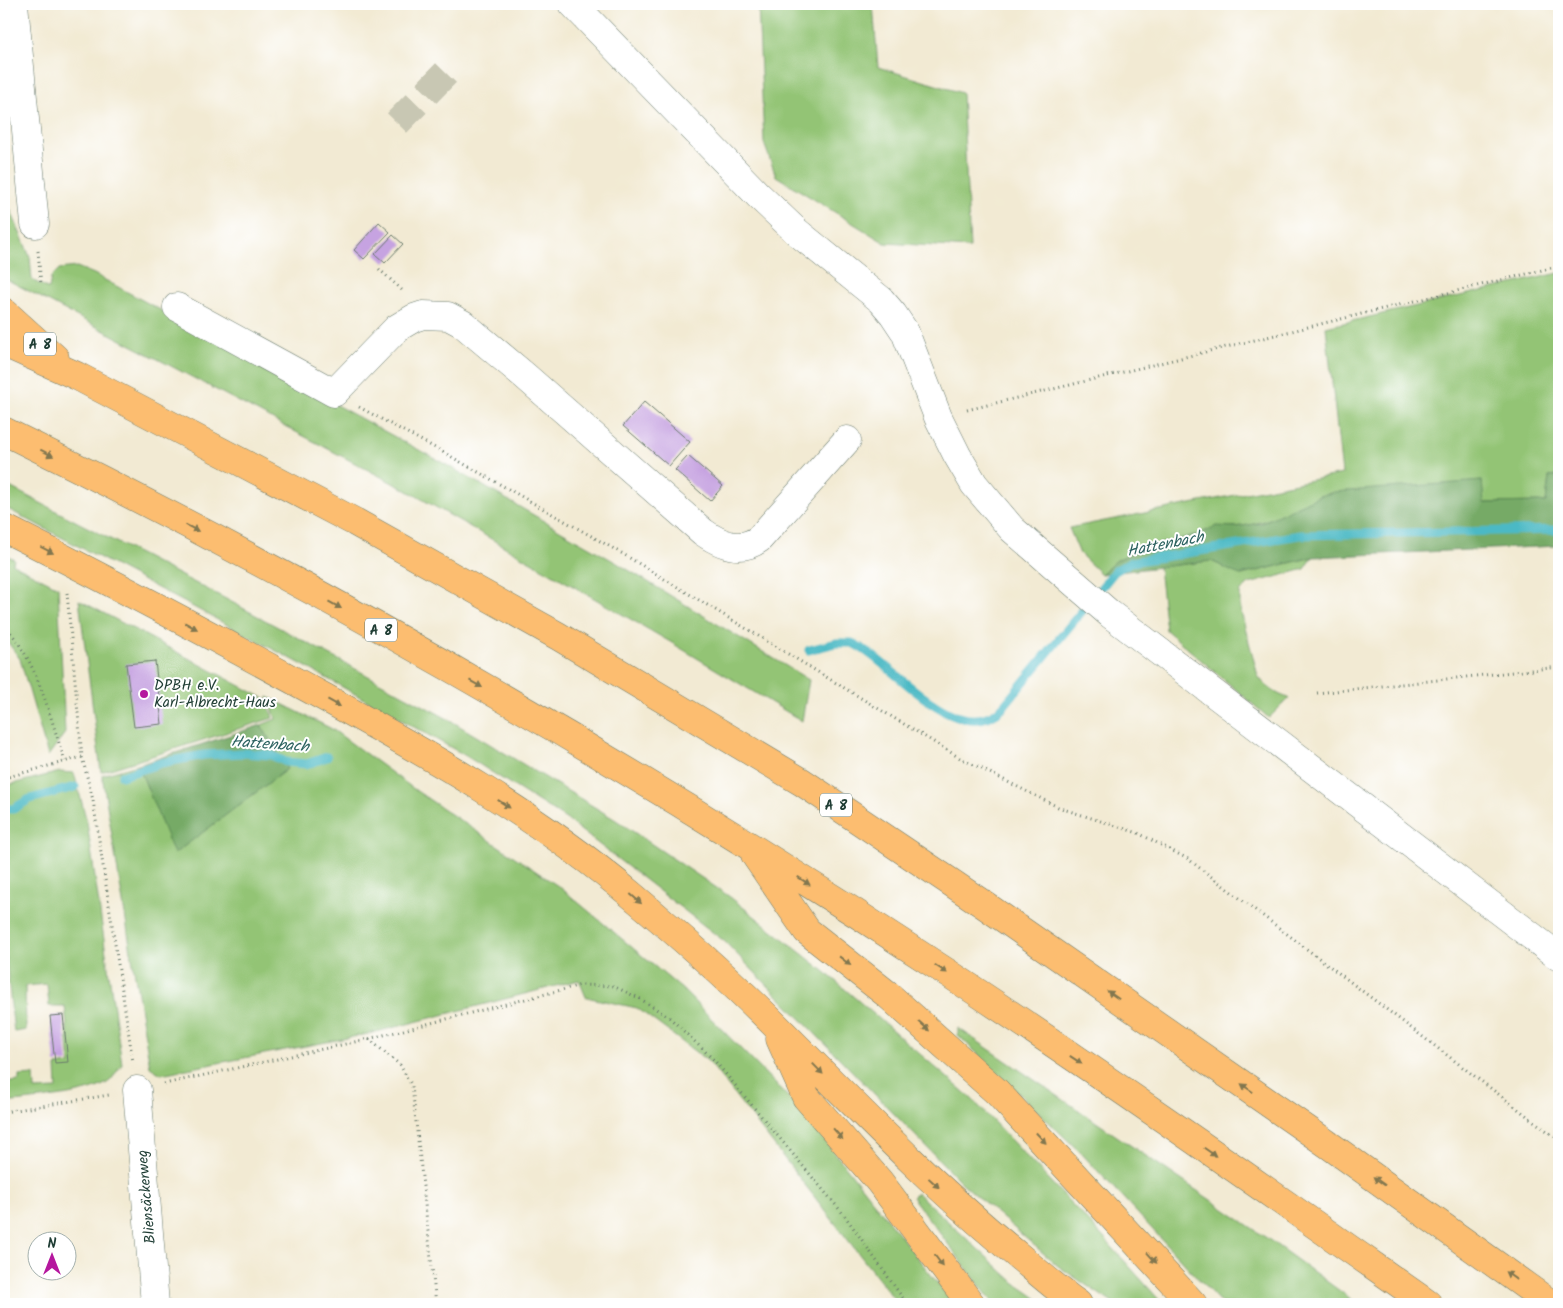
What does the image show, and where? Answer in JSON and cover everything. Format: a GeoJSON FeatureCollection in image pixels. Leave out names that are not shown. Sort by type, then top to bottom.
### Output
{"type":"FeatureCollection","features":[{"type":"Feature","properties":{"kind":"highway","name":"A 8"},"geometry":{"type":"LineString","coordinates":[[4,312],[78,376]]}},
{"type":"Feature","properties":{"kind":"highway","name":"A 8"},"geometry":{"type":"LineString","coordinates":[[4,343],[78,376],[186,431],[406,551],[567,641],[802,782],[1151,1021],[1551,1304]]}},
{"type":"Feature","properties":{"kind":"highway","name":"A 8"},"geometry":{"type":"LineString","coordinates":[[4,431],[268,567],[507,701],[748,845],[952,976],[1428,1304]]}},
{"type":"Feature","properties":{"kind":"highway"},"geometry":{"type":"LineString","coordinates":[[4,528],[272,669],[464,777],[548,832],[625,890],[702,956],[771,1022],[897,1149],[955,1203],[1078,1304]]}},
{"type":"Feature","properties":{"kind":"highway","name":"A 8"},"geometry":{"type":"LineString","coordinates":[[748,845],[807,931],[887,994],[997,1092],[1193,1304]]}},
{"type":"Feature","properties":{"kind":"highway"},"geometry":{"type":"LineString","coordinates":[[771,1022],[806,1097],[879,1181],[971,1304]]}},
{"type":"Feature","properties":{"kind":"street"},"geometry":{"type":"LineString","coordinates":[[14,4],[35,224]]}},
{"type":"Feature","properties":{"kind":"street"},"geometry":{"type":"LineString","coordinates":[[573,4],[758,195],[797,232],[881,300],[905,332],[938,417],[957,455],[991,506],[1029,545],[1110,614],[1559,957]]}},
{"type":"Feature","properties":{"kind":"street"},"geometry":{"type":"LineString","coordinates":[[177,307],[334,393],[397,328],[423,315],[448,316],[463,324],[526,376],[703,532],[718,542],[732,546],[746,546],[759,539],[847,440]]}},
{"type":"Feature","properties":{"kind":"street","name":"Bliensäckerweg"},"geometry":{"type":"LineString","coordinates":[[137,1090],[155,1304]]}},
{"type":"Feature","properties":{"kind":"path"},"geometry":{"type":"LineString","coordinates":[[38,257],[41,285]]}},
{"type":"Feature","properties":{"kind":"path"},"geometry":{"type":"LineString","coordinates":[[938,417],[1559,266]]}},
{"type":"Feature","properties":{"kind":"path"},"geometry":{"type":"LineString","coordinates":[[379,269],[387,276]]}},
{"type":"Feature","properties":{"kind":"path"},"geometry":{"type":"LineString","coordinates":[[334,393],[623,554],[960,758],[1060,808],[1138,833],[1188,858],[1559,1140]]}},
{"type":"Feature","properties":{"kind":"path"},"geometry":{"type":"LineString","coordinates":[[67,592],[82,757],[93,800],[137,1090]]}},
{"type":"Feature","properties":{"kind":"path"},"geometry":{"type":"LineString","coordinates":[[4,625],[16,638],[30,662],[65,761]]}},
{"type":"Feature","properties":{"kind":"path"},"geometry":{"type":"LineString","coordinates":[[1317,693],[1559,667]]}},
{"type":"Feature","properties":{"kind":"path"},"geometry":{"type":"LineString","coordinates":[[4,778],[82,757]]}},
{"type":"Feature","properties":{"kind":"path"},"geometry":{"type":"LineString","coordinates":[[4,1112],[137,1090],[368,1039],[581,985],[613,986],[639,998],[670,1018],[714,1060],[845,1216],[907,1304]]}},
{"type":"Feature","properties":{"kind":"path"},"geometry":{"type":"LineString","coordinates":[[368,1039],[400,1065],[412,1086],[436,1304]]}},
{"type":"Feature","properties":{"kind":"green space"},"geometry":{"type":"Polygon","coordinates":[[[758,4],[873,4],[878,67],[962,93],[970,248],[885,243],[776,176],[764,143],[758,4]]]}},
{"type":"Feature","properties":{"kind":"green space"},"geometry":{"type":"Polygon","coordinates":[[[4,194],[30,257],[32,280],[49,289],[51,277],[59,269],[77,267],[94,274],[445,464],[617,563],[809,680],[802,721],[672,643],[406,490],[4,278],[4,194]]]}},
{"type":"Feature","properties":{"kind":"green space"},"geometry":{"type":"Polygon","coordinates":[[[1559,273],[1559,476],[1549,477],[1546,502],[1483,503],[1482,481],[1273,518],[1247,526],[1212,528],[1199,534],[1140,549],[1117,560],[1101,574],[1080,554],[1069,528],[1342,474],[1326,327],[1559,273]]]}},
{"type":"Feature","properties":{"kind":"green space"},"geometry":{"type":"Polygon","coordinates":[[[1559,476],[1559,546],[1313,557],[1241,575],[1211,561],[1101,574],[1117,560],[1140,549],[1199,534],[1217,526],[1235,527],[1261,523],[1319,496],[1334,492],[1482,481],[1484,503],[1546,502],[1549,477],[1559,476]]]}},
{"type":"Feature","properties":{"kind":"green space"},"geometry":{"type":"Polygon","coordinates":[[[4,484],[226,599],[448,719],[616,820],[730,897],[824,971],[972,1099],[1103,1237],[1163,1304],[1114,1304],[1058,1266],[962,1183],[724,941],[566,819],[466,756],[303,665],[4,507],[4,484]]]}},
{"type":"Feature","properties":{"kind":"green space"},"geometry":{"type":"Polygon","coordinates":[[[4,554],[14,559],[13,564],[58,587],[65,733],[48,756],[20,659],[4,637],[4,554]]]}},
{"type":"Feature","properties":{"kind":"green space"},"geometry":{"type":"Polygon","coordinates":[[[1313,557],[1305,569],[1249,584],[1240,592],[1240,608],[1258,676],[1272,690],[1289,698],[1269,718],[1166,630],[1159,567],[1211,561],[1241,575],[1313,557]]]}},
{"type":"Feature","properties":{"kind":"green space"},"geometry":{"type":"Polygon","coordinates":[[[79,600],[267,700],[273,718],[101,772],[79,600]]]}},
{"type":"Feature","properties":{"kind":"green space"},"geometry":{"type":"Polygon","coordinates":[[[268,697],[332,729],[418,792],[561,888],[683,990],[801,1110],[954,1304],[898,1304],[709,1062],[637,1008],[586,997],[579,980],[368,1034],[161,1074],[150,1067],[102,775],[138,765],[175,853],[287,769],[261,725],[276,719],[268,697]]]}},
{"type":"Feature","properties":{"kind":"green space"},"geometry":{"type":"Polygon","coordinates":[[[261,725],[287,769],[174,854],[138,765],[261,725]]]}},
{"type":"Feature","properties":{"kind":"green space"},"geometry":{"type":"Polygon","coordinates":[[[60,772],[74,773],[87,822],[122,1064],[111,1080],[90,1090],[76,1094],[4,1103],[4,1083],[19,1081],[19,1076],[34,1075],[35,1090],[57,1089],[56,1066],[70,1064],[65,1006],[49,1006],[47,984],[25,986],[26,1030],[14,1032],[4,942],[4,786],[60,772]]]}},
{"type":"Feature","properties":{"kind":"green space"},"geometry":{"type":"Polygon","coordinates":[[[958,1028],[1271,1241],[1358,1304],[1222,1304],[1082,1154],[958,1035],[958,1028]]]}},
{"type":"Feature","properties":{"kind":"green space"},"geometry":{"type":"Polygon","coordinates":[[[917,1193],[1015,1283],[1045,1304],[994,1304],[912,1197],[917,1193]]]}},
{"type":"Feature","properties":{"kind":"building"},"geometry":{"type":"Polygon","coordinates":[[[379,222],[390,232],[364,259],[354,250],[379,222]]]}},
{"type":"Feature","properties":{"kind":"building"},"geometry":{"type":"Polygon","coordinates":[[[393,235],[403,244],[385,263],[375,254],[393,235]]]}},
{"type":"Feature","properties":{"kind":"building"},"geometry":{"type":"Polygon","coordinates":[[[644,402],[690,442],[669,466],[623,426],[644,402]]]}},
{"type":"Feature","properties":{"kind":"building"},"geometry":{"type":"Polygon","coordinates":[[[688,456],[723,486],[710,501],[675,470],[688,456]]]}},
{"type":"Feature","properties":{"kind":"building","name":"DPBH e.V. Karl-Albrecht-Haus"},"geometry":{"type":"Polygon","coordinates":[[[155,661],[162,724],[134,727],[126,664],[155,661]]]}},
{"type":"Feature","properties":{"kind":"building"},"geometry":{"type":"Polygon","coordinates":[[[63,1015],[68,1062],[55,1063],[50,1016],[63,1015]]]}},
{"type":"Feature","properties":{"kind":"waterway","name":"Hattenbach"},"geometry":{"type":"LineString","coordinates":[[809,650],[836,643],[852,643],[868,653],[926,699],[946,711],[966,719],[985,718],[1003,707],[1115,571],[1131,562],[1300,535],[1559,530]]}},
{"type":"Feature","properties":{"kind":"waterway","name":"Hattenbach"},"geometry":{"type":"LineString","coordinates":[[122,776],[161,763],[204,755],[243,753],[271,755],[286,762],[307,764],[327,757]]}},
{"type":"Feature","properties":{"kind":"waterway","name":"Hattenbach"},"geometry":{"type":"LineString","coordinates":[[4,809],[13,809],[30,799],[75,787]]}},
{"type":"Feature","properties":{"kind":"tunnel"},"geometry":{"type":"LineString","coordinates":[[397,123],[447,72]]}},
{"type":"Feature","properties":{"kind":"place","name":"DPBH e.V. Karl-Albrecht-Haus"},"geometry":{"type":"Point","coordinates":[144,694]}}]}
